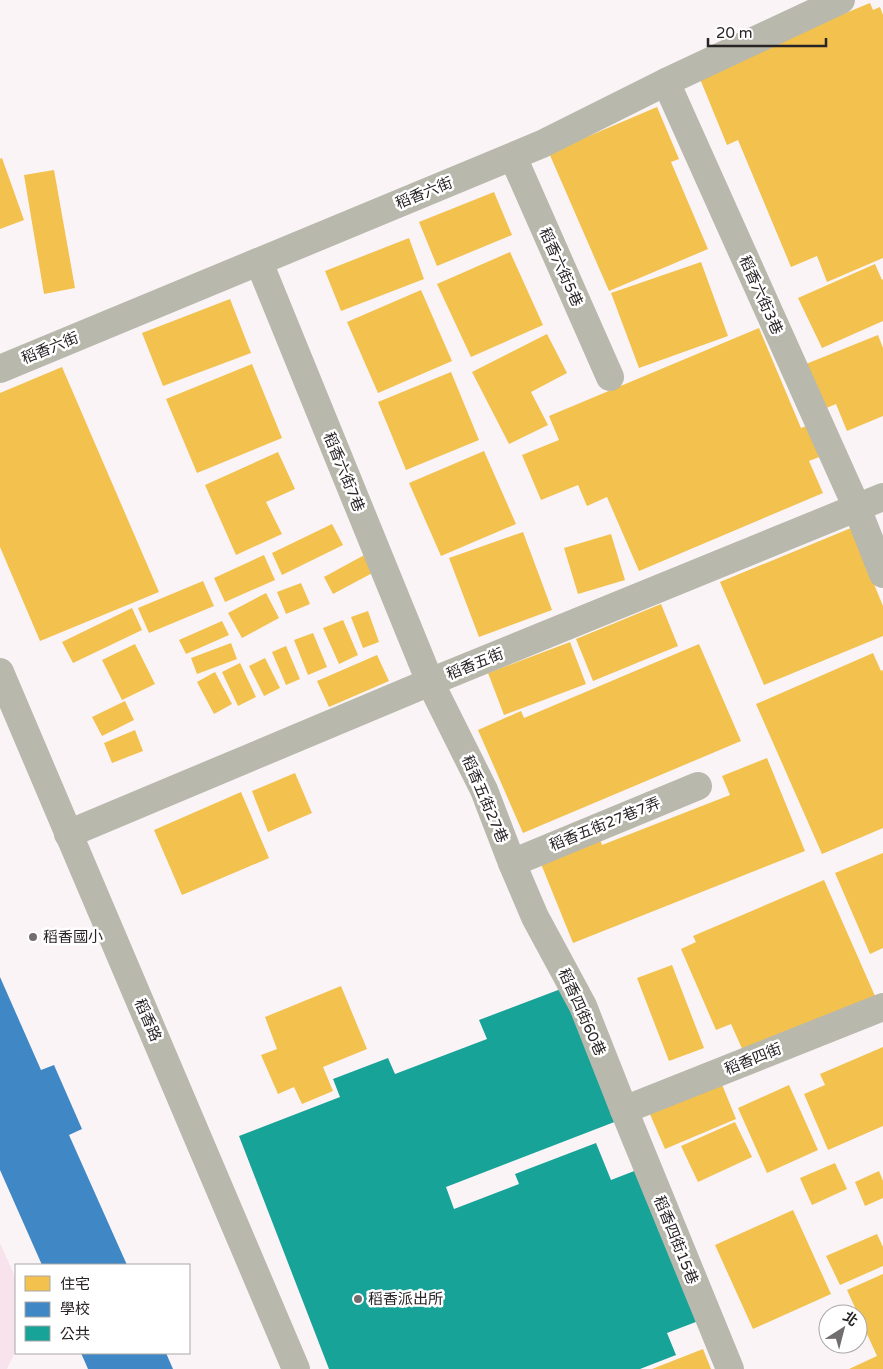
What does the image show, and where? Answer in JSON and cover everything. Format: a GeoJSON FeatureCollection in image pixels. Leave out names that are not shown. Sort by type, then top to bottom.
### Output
{"type":"FeatureCollection","features":[{"type":"Feature","properties":{"kind":"street","name":"稻香六街"},"geometry":{"type":"LineString","coordinates":[[0,369],[542,144],[666,82],[841,0]]}},
{"type":"Feature","properties":{"kind":"street","name":"稻香六街3巷"},"geometry":{"type":"LineString","coordinates":[[666,82],[857,508],[883,574]]}},
{"type":"Feature","properties":{"kind":"street","name":"稻香六街5巷"},"geometry":{"type":"LineString","coordinates":[[513,156],[610,377]]}},
{"type":"Feature","properties":{"kind":"street","name":"稻香六街7巷"},"geometry":{"type":"LineString","coordinates":[[259,262],[430,682]]}},
{"type":"Feature","properties":{"kind":"street","name":"稻香五街"},"geometry":{"type":"LineString","coordinates":[[68,834],[430,682],[883,497]]}},
{"type":"Feature","properties":{"kind":"street","name":"稻香路"},"geometry":{"type":"LineString","coordinates":[[0,672],[296,1369]]}},
{"type":"Feature","properties":{"kind":"street","name":"稻香五街27巷"},"geometry":{"type":"LineString","coordinates":[[430,682],[484,790],[535,917]]}},
{"type":"Feature","properties":{"kind":"street","name":"稻香五街27巷7弄"},"geometry":{"type":"LineString","coordinates":[[512,863],[698,786]]}},
{"type":"Feature","properties":{"kind":"street","name":"稻香四街60巷"},"geometry":{"type":"LineString","coordinates":[[535,917],[583,1006],[624,1110]]}},
{"type":"Feature","properties":{"kind":"street","name":"稻香四街"},"geometry":{"type":"LineString","coordinates":[[624,1110],[883,1007]]}},
{"type":"Feature","properties":{"kind":"street","name":"稻香四街15巷"},"geometry":{"type":"LineString","coordinates":[[624,1110],[730,1369]]}},
{"type":"Feature","properties":{"kind":"shaded area"},"geometry":{"type":"Polygon","coordinates":[[[0,1243],[15,1277],[15,1352],[7,1369],[0,1369],[0,1243]]]}},
{"type":"Feature","properties":{"kind":"building: 住宅"},"geometry":{"type":"Polygon","coordinates":[[[870,3],[873,10],[880,7],[883,15],[883,258],[827,282],[817,256],[791,267],[738,140],[727,145],[698,74],[870,3]]]}},
{"type":"Feature","properties":{"kind":"building: 住宅"},"geometry":{"type":"Polygon","coordinates":[[[657,107],[679,159],[671,162],[708,249],[609,291],[549,153],[657,107]]]}},
{"type":"Feature","properties":{"kind":"building: 住宅"},"geometry":{"type":"Polygon","coordinates":[[[2,158],[24,220],[0,229],[0,159],[2,158]]]}},
{"type":"Feature","properties":{"kind":"building: 住宅"},"geometry":{"type":"Polygon","coordinates":[[[54,170],[75,288],[44,294],[24,175],[54,170]]]}},
{"type":"Feature","properties":{"kind":"building: 住宅"},"geometry":{"type":"Polygon","coordinates":[[[494,192],[512,235],[437,266],[419,222],[494,192]]]}},
{"type":"Feature","properties":{"kind":"building: 住宅"},"geometry":{"type":"Polygon","coordinates":[[[409,238],[424,279],[341,311],[325,271],[409,238]]]}},
{"type":"Feature","properties":{"kind":"building: 住宅"},"geometry":{"type":"Polygon","coordinates":[[[510,252],[543,325],[471,357],[437,284],[510,252]]]}},
{"type":"Feature","properties":{"kind":"building: 住宅"},"geometry":{"type":"Polygon","coordinates":[[[701,262],[728,336],[639,368],[611,293],[701,262]]]}},
{"type":"Feature","properties":{"kind":"building: 住宅"},"geometry":{"type":"Polygon","coordinates":[[[875,264],[883,279],[883,321],[822,348],[798,298],[875,264]]]}},
{"type":"Feature","properties":{"kind":"building: 住宅"},"geometry":{"type":"Polygon","coordinates":[[[421,290],[452,361],[378,393],[347,322],[421,290]]]}},
{"type":"Feature","properties":{"kind":"building: 住宅"},"geometry":{"type":"Polygon","coordinates":[[[230,299],[251,353],[163,386],[142,333],[230,299]]]}},
{"type":"Feature","properties":{"kind":"building: 住宅"},"geometry":{"type":"Polygon","coordinates":[[[759,328],[801,428],[809,425],[822,456],[809,461],[823,493],[639,571],[607,497],[587,506],[578,485],[541,500],[522,455],[559,440],[549,416],[759,328]]]}},
{"type":"Feature","properties":{"kind":"building: 住宅"},"geometry":{"type":"Polygon","coordinates":[[[547,334],[567,373],[531,392],[548,425],[509,444],[472,372],[547,334]]]}},
{"type":"Feature","properties":{"kind":"building: 住宅"},"geometry":{"type":"Polygon","coordinates":[[[878,335],[883,348],[883,416],[847,431],[836,404],[824,409],[806,364],[878,335]]]}},
{"type":"Feature","properties":{"kind":"building: 住宅"},"geometry":{"type":"Polygon","coordinates":[[[252,364],[282,438],[197,473],[166,399],[252,364]]]}},
{"type":"Feature","properties":{"kind":"building: 住宅"},"geometry":{"type":"Polygon","coordinates":[[[62,367],[159,592],[40,641],[0,547],[0,393],[62,367]]]}},
{"type":"Feature","properties":{"kind":"building: 住宅"},"geometry":{"type":"Polygon","coordinates":[[[451,372],[479,440],[406,470],[378,402],[451,372]]]}},
{"type":"Feature","properties":{"kind":"building: 住宅"},"geometry":{"type":"Polygon","coordinates":[[[484,451],[516,524],[441,556],[409,483],[484,451]]]}},
{"type":"Feature","properties":{"kind":"building: 住宅"},"geometry":{"type":"Polygon","coordinates":[[[278,452],[295,489],[266,502],[282,534],[236,555],[205,485],[278,452]]]}},
{"type":"Feature","properties":{"kind":"building: 住宅"},"geometry":{"type":"Polygon","coordinates":[[[332,524],[343,545],[282,575],[272,553],[332,524]]]}},
{"type":"Feature","properties":{"kind":"building: 住宅"},"geometry":{"type":"Polygon","coordinates":[[[851,528],[883,606],[883,636],[764,685],[720,582],[851,528]]]}},
{"type":"Feature","properties":{"kind":"building: 住宅"},"geometry":{"type":"Polygon","coordinates":[[[523,532],[552,610],[479,637],[449,558],[523,532]]]}},
{"type":"Feature","properties":{"kind":"building: 住宅"},"geometry":{"type":"Polygon","coordinates":[[[611,534],[625,580],[578,594],[564,548],[611,534]]]}},
{"type":"Feature","properties":{"kind":"building: 住宅"},"geometry":{"type":"Polygon","coordinates":[[[368,553],[378,570],[333,594],[324,577],[368,553]]]}},
{"type":"Feature","properties":{"kind":"building: 住宅"},"geometry":{"type":"Polygon","coordinates":[[[264,555],[275,580],[225,602],[214,578],[264,555]]]}},
{"type":"Feature","properties":{"kind":"building: 住宅"},"geometry":{"type":"Polygon","coordinates":[[[203,581],[214,606],[149,633],[138,608],[203,581]]]}},
{"type":"Feature","properties":{"kind":"building: 住宅"},"geometry":{"type":"Polygon","coordinates":[[[301,583],[310,604],[286,614],[277,592],[301,583]]]}},
{"type":"Feature","properties":{"kind":"building: 住宅"},"geometry":{"type":"Polygon","coordinates":[[[266,593],[279,618],[242,638],[228,613],[266,593]]]}},
{"type":"Feature","properties":{"kind":"building: 住宅"},"geometry":{"type":"Polygon","coordinates":[[[661,604],[678,646],[593,681],[576,639],[661,604]]]}},
{"type":"Feature","properties":{"kind":"building: 住宅"},"geometry":{"type":"Polygon","coordinates":[[[132,608],[142,630],[73,663],[62,642],[132,608]]]}},
{"type":"Feature","properties":{"kind":"building: 住宅"},"geometry":{"type":"Polygon","coordinates":[[[368,611],[379,642],[363,648],[351,617],[368,611]]]}},
{"type":"Feature","properties":{"kind":"building: 住宅"},"geometry":{"type":"Polygon","coordinates":[[[343,620],[358,655],[339,664],[323,628],[343,620]]]}},
{"type":"Feature","properties":{"kind":"building: 住宅"},"geometry":{"type":"Polygon","coordinates":[[[222,621],[229,635],[186,654],[179,640],[222,621]]]}},
{"type":"Feature","properties":{"kind":"building: 住宅"},"geometry":{"type":"Polygon","coordinates":[[[313,633],[327,667],[308,675],[294,640],[313,633]]]}},
{"type":"Feature","properties":{"kind":"building: 住宅"},"geometry":{"type":"Polygon","coordinates":[[[570,642],[586,684],[504,715],[488,673],[570,642]]]}},
{"type":"Feature","properties":{"kind":"building: 住宅"},"geometry":{"type":"Polygon","coordinates":[[[231,643],[237,659],[197,674],[191,658],[231,643]]]}},
{"type":"Feature","properties":{"kind":"building: 住宅"},"geometry":{"type":"Polygon","coordinates":[[[135,644],[155,684],[122,700],[102,660],[135,644]]]}},
{"type":"Feature","properties":{"kind":"building: 住宅"},"geometry":{"type":"Polygon","coordinates":[[[699,644],[741,741],[523,833],[478,730],[521,711],[524,718],[699,644]]]}},
{"type":"Feature","properties":{"kind":"building: 住宅"},"geometry":{"type":"Polygon","coordinates":[[[286,646],[300,679],[286,685],[272,652],[286,646]]]}},
{"type":"Feature","properties":{"kind":"building: 住宅"},"geometry":{"type":"Polygon","coordinates":[[[873,653],[881,671],[883,670],[883,828],[822,854],[756,704],[873,653]]]}},
{"type":"Feature","properties":{"kind":"building: 住宅"},"geometry":{"type":"Polygon","coordinates":[[[377,655],[389,681],[329,707],[317,681],[377,655]]]}},
{"type":"Feature","properties":{"kind":"building: 住宅"},"geometry":{"type":"Polygon","coordinates":[[[265,658],[280,688],[264,696],[249,666],[265,658]]]}},
{"type":"Feature","properties":{"kind":"building: 住宅"},"geometry":{"type":"Polygon","coordinates":[[[240,663],[256,697],[238,706],[222,672],[240,663]]]}},
{"type":"Feature","properties":{"kind":"building: 住宅"},"geometry":{"type":"Polygon","coordinates":[[[215,672],[232,704],[214,714],[197,682],[215,672]]]}},
{"type":"Feature","properties":{"kind":"building: 住宅"},"geometry":{"type":"Polygon","coordinates":[[[125,701],[134,720],[102,736],[92,717],[125,701]]]}},
{"type":"Feature","properties":{"kind":"building: 住宅"},"geometry":{"type":"Polygon","coordinates":[[[135,730],[143,751],[112,763],[104,743],[135,730]]]}},
{"type":"Feature","properties":{"kind":"building: 住宅"},"geometry":{"type":"Polygon","coordinates":[[[767,758],[805,851],[573,943],[539,859],[599,836],[602,845],[730,795],[722,776],[767,758]]]}},
{"type":"Feature","properties":{"kind":"building: 住宅"},"geometry":{"type":"Polygon","coordinates":[[[295,773],[312,813],[268,832],[252,791],[295,773]]]}},
{"type":"Feature","properties":{"kind":"building: 住宅"},"geometry":{"type":"Polygon","coordinates":[[[241,792],[269,858],[182,895],[154,830],[241,792]]]}},
{"type":"Feature","properties":{"kind":"building: 住宅"},"geometry":{"type":"Polygon","coordinates":[[[883,853],[883,948],[870,954],[835,873],[883,853]]]}},
{"type":"Feature","properties":{"kind":"building: 住宅"},"geometry":{"type":"Polygon","coordinates":[[[824,880],[875,996],[744,1053],[731,1024],[716,1030],[681,949],[696,942],[693,936],[824,880]]]}},
{"type":"Feature","properties":{"kind":"building: 住宅"},"geometry":{"type":"Polygon","coordinates":[[[672,965],[704,1048],[669,1061],[637,978],[672,965]]]}},
{"type":"Feature","properties":{"kind":"building: 住宅"},"geometry":{"type":"Polygon","coordinates":[[[341,986],[367,1049],[323,1067],[333,1091],[302,1104],[294,1087],[278,1094],[261,1055],[277,1049],[265,1017],[341,986]]]}},
{"type":"Feature","properties":{"kind":"building: 住宅"},"geometry":{"type":"Polygon","coordinates":[[[883,1047],[883,1126],[828,1150],[804,1094],[825,1085],[820,1074],[883,1047]]]}},
{"type":"Feature","properties":{"kind":"building: 住宅"},"geometry":{"type":"Polygon","coordinates":[[[721,1082],[736,1119],[665,1149],[649,1112],[721,1082]]]}},
{"type":"Feature","properties":{"kind":"building: 住宅"},"geometry":{"type":"Polygon","coordinates":[[[789,1085],[818,1150],[767,1173],[738,1108],[789,1085]]]}},
{"type":"Feature","properties":{"kind":"building: 住宅"},"geometry":{"type":"Polygon","coordinates":[[[735,1122],[752,1157],[698,1182],[681,1146],[735,1122]]]}},
{"type":"Feature","properties":{"kind":"building: 住宅"},"geometry":{"type":"Polygon","coordinates":[[[835,1163],[847,1189],[812,1205],[800,1178],[835,1163]]]}},
{"type":"Feature","properties":{"kind":"building: 住宅"},"geometry":{"type":"Polygon","coordinates":[[[879,1171],[883,1181],[883,1198],[865,1206],[855,1182],[879,1171]]]}},
{"type":"Feature","properties":{"kind":"building: 住宅"},"geometry":{"type":"Polygon","coordinates":[[[793,1210],[831,1294],[753,1329],[715,1245],[793,1210]]]}},
{"type":"Feature","properties":{"kind":"building: 住宅"},"geometry":{"type":"Polygon","coordinates":[[[877,1234],[883,1247],[883,1266],[840,1285],[826,1256],[877,1234]]]}},
{"type":"Feature","properties":{"kind":"building: 住宅"},"geometry":{"type":"Polygon","coordinates":[[[883,1274],[883,1369],[849,1369],[877,1356],[868,1336],[868,1304],[853,1304],[847,1290],[883,1274]]]}},
{"type":"Feature","properties":{"kind":"building: 住宅"},"geometry":{"type":"Polygon","coordinates":[[[703,1349],[711,1369],[652,1369],[703,1349]]]}},
{"type":"Feature","properties":{"kind":"building: 學校"},"geometry":{"type":"Polygon","coordinates":[[[0,977],[41,1070],[54,1065],[82,1129],[69,1135],[127,1264],[42,1264],[0,1170],[0,977]]]}},
{"type":"Feature","properties":{"kind":"building: 學校"},"geometry":{"type":"Polygon","coordinates":[[[81,1354],[166,1354],[173,1369],[88,1369],[81,1354]]]}},
{"type":"Feature","properties":{"kind":"building: 公共"},"geometry":{"type":"Polygon","coordinates":[[[566,987],[617,1121],[446,1187],[454,1209],[519,1184],[515,1174],[596,1143],[611,1180],[642,1168],[701,1320],[667,1333],[676,1355],[640,1369],[329,1369],[239,1136],[340,1097],[333,1079],[388,1058],[395,1074],[487,1039],[479,1020],[566,987]]]}},
{"type":"Feature","properties":{"kind":"place","name":"稻香國小"},"geometry":{"type":"Point","coordinates":[33,937]}},
{"type":"Feature","properties":{"kind":"place","name":"稻香派出所"},"geometry":{"type":"Point","coordinates":[358,1299]}}]}
